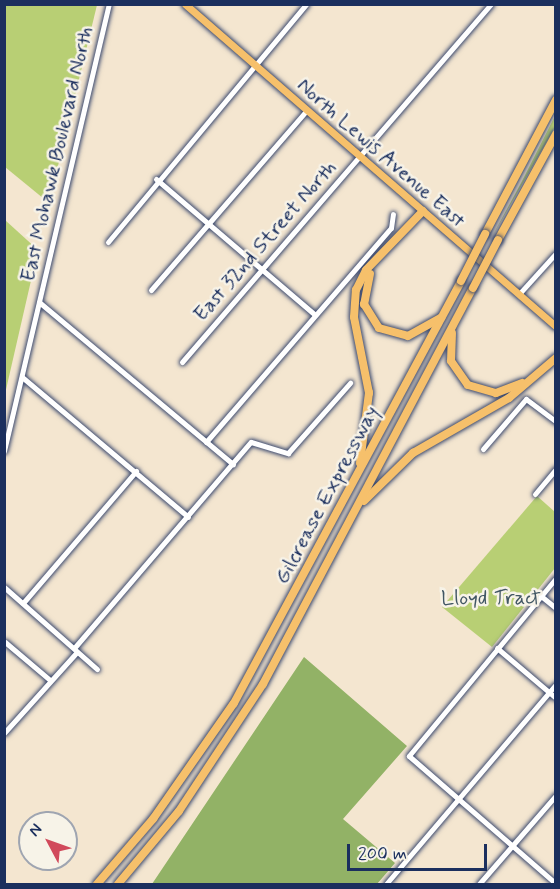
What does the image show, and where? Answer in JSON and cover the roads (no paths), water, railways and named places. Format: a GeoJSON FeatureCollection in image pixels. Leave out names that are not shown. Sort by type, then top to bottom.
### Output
{"type":"FeatureCollection","features":[{"type":"Feature","properties":{"kind":"highway","name":"Gilcrease Expressway"},"geometry":{"type":"LineString","coordinates":[[97,885],[153,819],[234,703],[441,318],[555,100]]}},
{"type":"Feature","properties":{"kind":"highway","name":"Gilcrease Expressway"},"geometry":{"type":"LineString","coordinates":[[118,885],[231,735],[354,512],[555,134]]}},
{"type":"Feature","properties":{"kind":"highway"},"geometry":{"type":"LineString","coordinates":[[532,177],[555,144]]}},
{"type":"Feature","properties":{"kind":"highway"},"geometry":{"type":"LineString","coordinates":[[423,211],[368,276],[364,304],[376,325],[396,335],[414,334],[441,318]]}},
{"type":"Feature","properties":{"kind":"highway"},"geometry":{"type":"LineString","coordinates":[[358,473],[369,403],[354,317],[356,290],[366,270],[423,211]]}},
{"type":"Feature","properties":{"kind":"highway"},"geometry":{"type":"LineString","coordinates":[[453,326],[455,371],[484,392],[514,388],[555,353]]}},
{"type":"Feature","properties":{"kind":"highway"},"geometry":{"type":"LineString","coordinates":[[354,512],[402,461],[509,398],[555,358]]}},
{"type":"Feature","properties":{"kind":"main road","name":"North Lewis Avenue East"},"geometry":{"type":"LineString","coordinates":[[185,4],[555,326]]}},
{"type":"Feature","properties":{"kind":"street","name":"East Mohawk Boulevard North"},"geometry":{"type":"LineString","coordinates":[[4,451],[109,4]]}},
{"type":"Feature","properties":{"kind":"street"},"geometry":{"type":"LineString","coordinates":[[108,242],[156,179],[306,4]]}},
{"type":"Feature","properties":{"kind":"street","name":"East 32nd Street North"},"geometry":{"type":"LineString","coordinates":[[182,362],[491,4]]}},
{"type":"Feature","properties":{"kind":"street"},"geometry":{"type":"LineString","coordinates":[[151,290],[307,110]]}},
{"type":"Feature","properties":{"kind":"street"},"geometry":{"type":"LineString","coordinates":[[156,179],[315,315]]}},
{"type":"Feature","properties":{"kind":"street"},"geometry":{"type":"LineString","coordinates":[[206,442],[391,228],[393,214]]}},
{"type":"Feature","properties":{"kind":"street"},"geometry":{"type":"LineString","coordinates":[[519,294],[555,253]]}},
{"type":"Feature","properties":{"kind":"street"},"geometry":{"type":"LineString","coordinates":[[39,302],[232,464]]}},
{"type":"Feature","properties":{"kind":"street"},"geometry":{"type":"LineString","coordinates":[[22,377],[188,517]]}},
{"type":"Feature","properties":{"kind":"street"},"geometry":{"type":"LineString","coordinates":[[5,733],[232,464],[256,439],[288,453],[350,383]]}},
{"type":"Feature","properties":{"kind":"street"},"geometry":{"type":"LineString","coordinates":[[483,448],[526,399],[555,422]]}},
{"type":"Feature","properties":{"kind":"street"},"geometry":{"type":"LineString","coordinates":[[535,494],[555,469]]}},
{"type":"Feature","properties":{"kind":"street"},"geometry":{"type":"LineString","coordinates":[[23,603],[136,471]]}},
{"type":"Feature","properties":{"kind":"street"},"geometry":{"type":"LineString","coordinates":[[555,578],[409,756],[555,884]]}},
{"type":"Feature","properties":{"kind":"street"},"geometry":{"type":"LineString","coordinates":[[4,587],[97,669]]}},
{"type":"Feature","properties":{"kind":"street"},"geometry":{"type":"LineString","coordinates":[[541,596],[555,608]]}},
{"type":"Feature","properties":{"kind":"street"},"geometry":{"type":"LineString","coordinates":[[5,642],[50,680]]}},
{"type":"Feature","properties":{"kind":"street"},"geometry":{"type":"LineString","coordinates":[[496,648],[555,698]]}},
{"type":"Feature","properties":{"kind":"street"},"geometry":{"type":"LineString","coordinates":[[386,885],[555,684]]}},
{"type":"Feature","properties":{"kind":"street"},"geometry":{"type":"LineString","coordinates":[[479,885],[555,795]]}},
{"type":"Feature","properties":{"kind":"park label","name":"Lloyd Tract"},"geometry":{"type":"Point","coordinates":[491,598]}}]}
